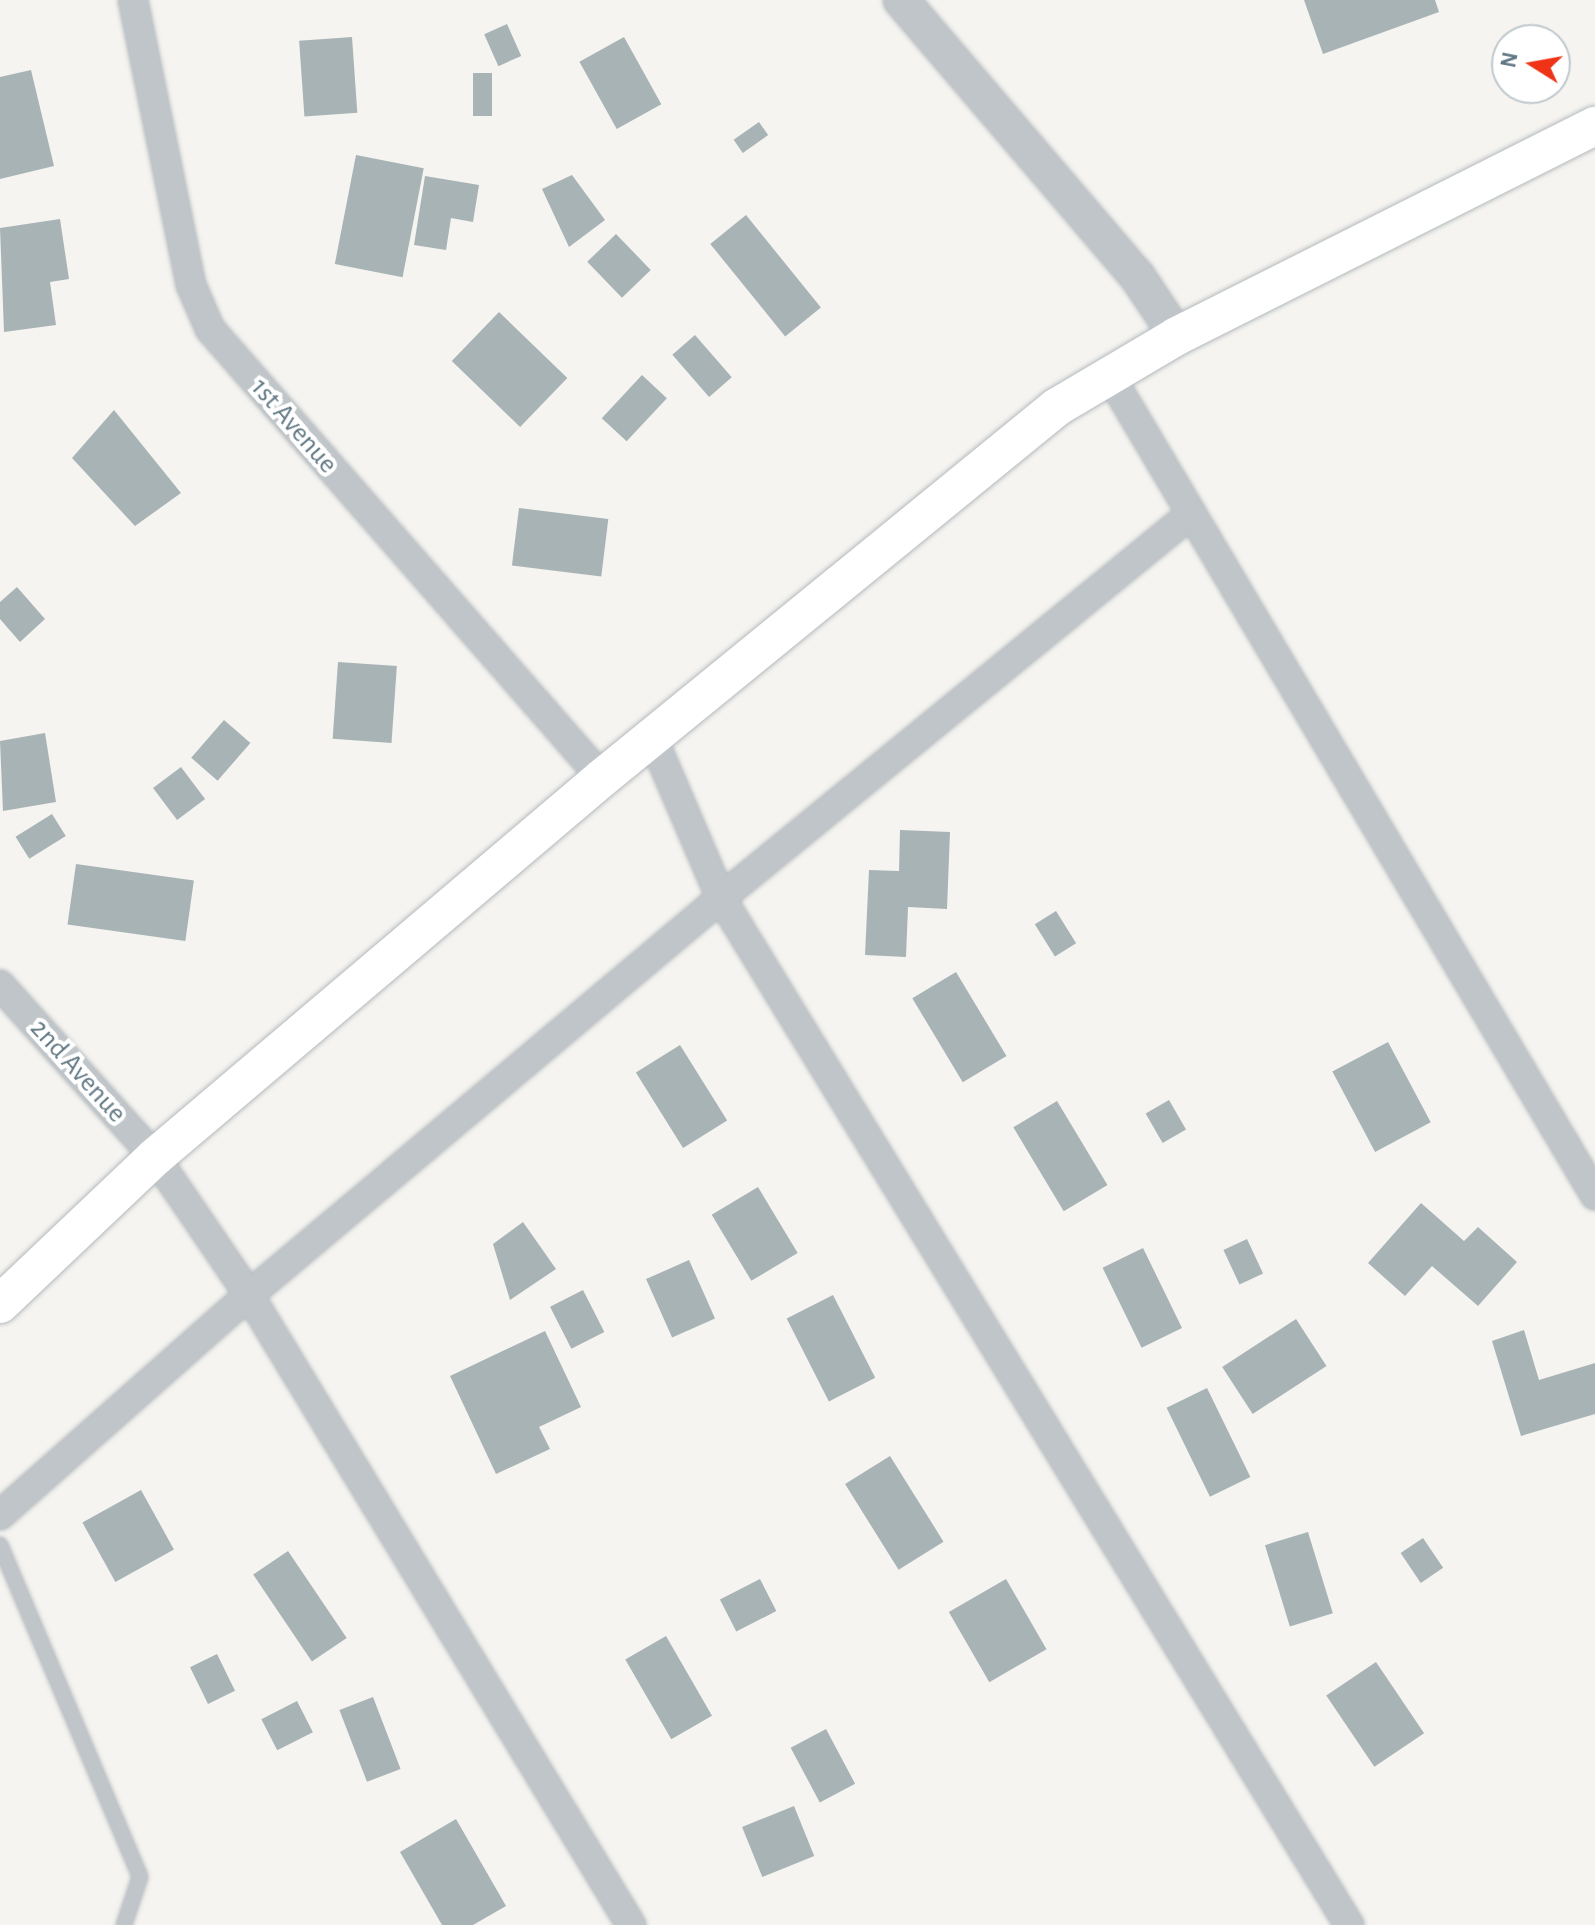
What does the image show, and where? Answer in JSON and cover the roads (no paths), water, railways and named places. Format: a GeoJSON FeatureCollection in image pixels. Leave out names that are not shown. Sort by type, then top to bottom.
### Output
{"type":"FeatureCollection","features":[{"type":"Feature","properties":{"kind":"main road"},"geometry":{"type":"LineString","coordinates":[[0,1304],[155,1157],[602,778],[1057,407],[1177,336],[1595,126]]}},
{"type":"Feature","properties":{"kind":"street","name":"1st Avenue"},"geometry":{"type":"LineString","coordinates":[[133,0],[191,285],[210,329],[602,778]]}},
{"type":"Feature","properties":{"kind":"street"},"geometry":{"type":"LineString","coordinates":[[901,0],[1137,276],[1177,336]]}},
{"type":"Feature","properties":{"kind":"street"},"geometry":{"type":"LineString","coordinates":[[1110,376],[1595,1195]]}},
{"type":"Feature","properties":{"kind":"street"},"geometry":{"type":"LineString","coordinates":[[0,1515],[249,1295],[721,898],[1191,514]]}},
{"type":"Feature","properties":{"kind":"street"},"geometry":{"type":"LineString","coordinates":[[652,737],[721,898],[1349,1925]]}},
{"type":"Feature","properties":{"kind":"street","name":"2nd Avenue"},"geometry":{"type":"LineString","coordinates":[[0,985],[155,1157],[249,1295],[631,1925]]}},
{"type":"Feature","properties":{"kind":"lane"},"geometry":{"type":"LineString","coordinates":[[0,1545],[140,1877],[124,1925]]}}]}
